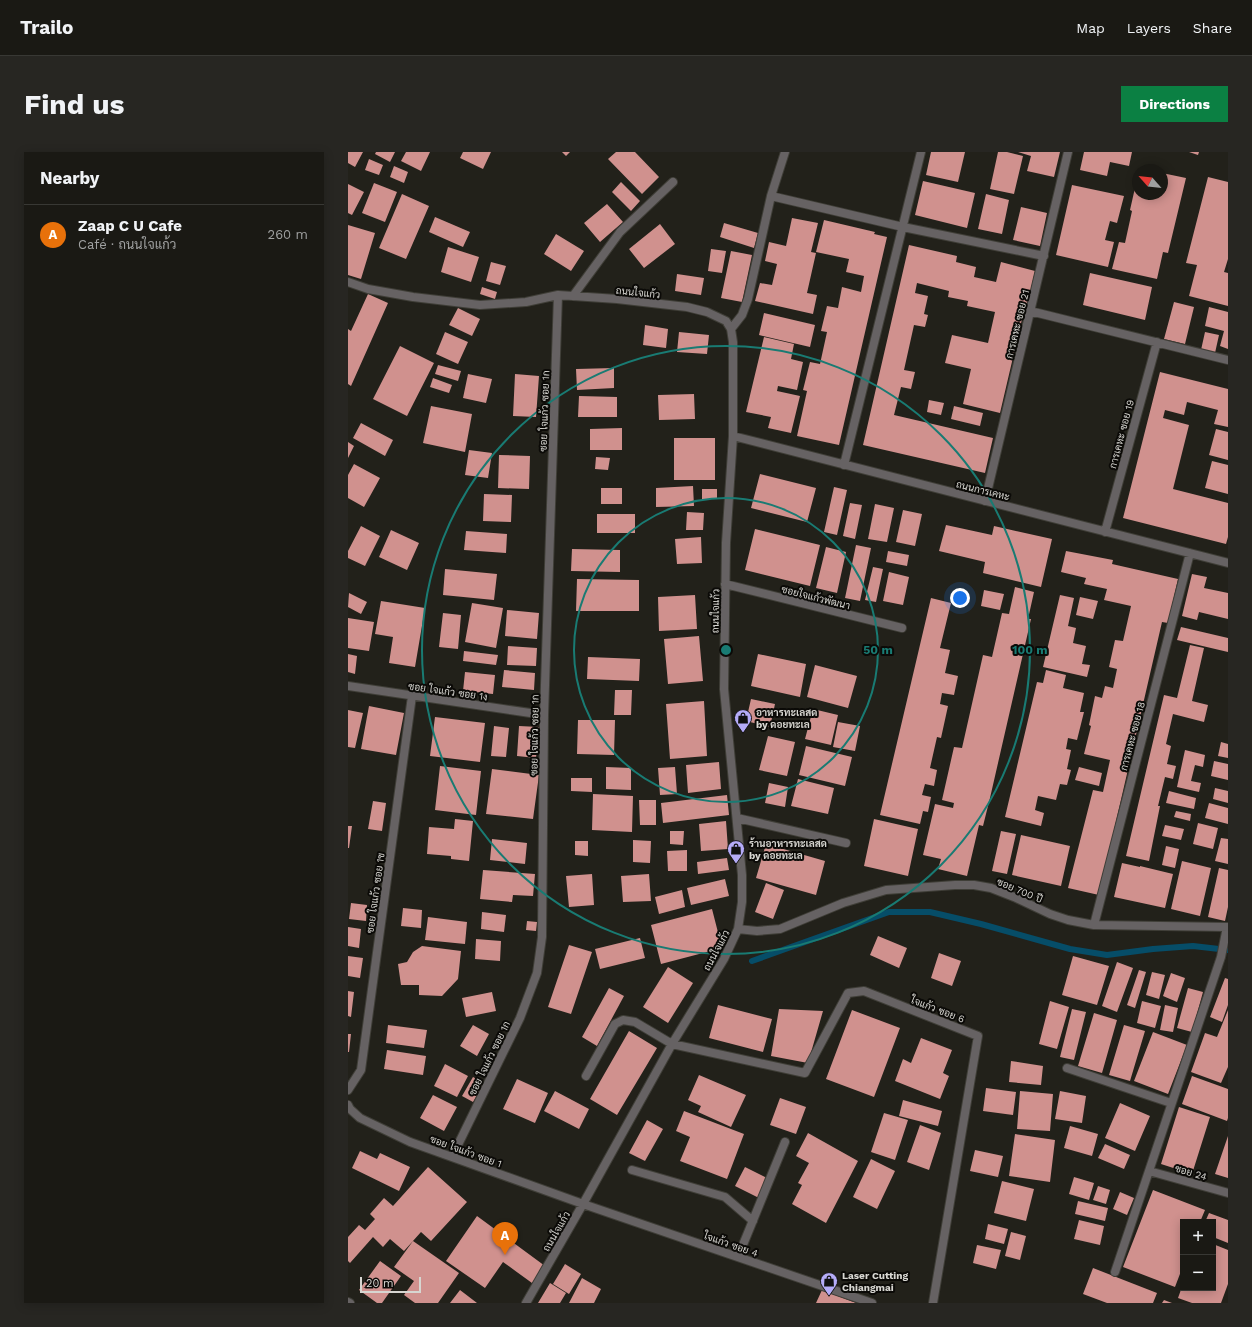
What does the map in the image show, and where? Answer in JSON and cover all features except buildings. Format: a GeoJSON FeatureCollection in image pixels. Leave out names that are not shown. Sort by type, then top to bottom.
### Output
{"type":"FeatureCollection","features":[{"type":"Feature","properties":{"kind":"street"},"geometry":{"type":"LineString","coordinates":[[731,329],[742,315],[748,299],[771,196],[785,152]]}},
{"type":"Feature","properties":{"kind":"street"},"geometry":{"type":"LineString","coordinates":[[844,465],[921,152]]}},
{"type":"Feature","properties":{"kind":"street","name":"การเคหะ ซอย 21"},"geometry":{"type":"LineString","coordinates":[[985,500],[1068,152]]}},
{"type":"Feature","properties":{"kind":"street"},"geometry":{"type":"LineString","coordinates":[[573,296],[620,232],[673,182]]}},
{"type":"Feature","properties":{"kind":"street"},"geometry":{"type":"LineString","coordinates":[[771,196],[903,228],[1044,256]]}},
{"type":"Feature","properties":{"kind":"street","name":"ถนนใจแก้ว"},"geometry":{"type":"LineString","coordinates":[[348,282],[368,289],[413,297],[480,305],[526,302],[558,295],[687,307],[714,315],[726,321],[731,329],[733,342],[733,436],[726,543],[724,689],[742,876],[742,902],[738,929],[724,959],[672,1044],[584,1204],[526,1303]]}},
{"type":"Feature","properties":{"kind":"street","name":"ซอย ใจแก้ว ซอย 1ก"},"geometry":{"type":"LineString","coordinates":[[452,1157],[520,1018],[537,973],[542,937],[544,715],[558,295]]}},
{"type":"Feature","properties":{"kind":"street"},"geometry":{"type":"LineString","coordinates":[[1030,311],[1228,360]]}},
{"type":"Feature","properties":{"kind":"street","name":"การเคหะ ซอย 19"},"geometry":{"type":"LineString","coordinates":[[1105,532],[1157,342]]}},
{"type":"Feature","properties":{"kind":"street","name":"ถนนการเคหะ"},"geometry":{"type":"LineString","coordinates":[[733,436],[1228,563]]}},
{"type":"Feature","properties":{"kind":"street","name":"การเคหะ ซอย 18"},"geometry":{"type":"LineString","coordinates":[[1094,925],[1190,553]]}},
{"type":"Feature","properties":{"kind":"street","name":"ซอยใจแก้วพัฒนา"},"geometry":{"type":"LineString","coordinates":[[725,584],[902,628]]}},
{"type":"Feature","properties":{"kind":"street","name":"ซอย ใจแก้ว ซอย 1ง"},"geometry":{"type":"LineString","coordinates":[[348,686],[544,715]]}},
{"type":"Feature","properties":{"kind":"street","name":"ซอย ใจแก้ว ซอย 1ข"},"geometry":{"type":"LineString","coordinates":[[348,1090],[360,1070],[412,696]]}},
{"type":"Feature","properties":{"kind":"street"},"geometry":{"type":"LineString","coordinates":[[737,818],[846,843]]}},
{"type":"Feature","properties":{"kind":"street","name":"ซอย 700 ปี"},"geometry":{"type":"LineString","coordinates":[[738,929],[757,931],[780,929],[843,903],[886,890],[955,885],[974,885],[990,888],[1014,897],[1050,914],[1068,920],[1094,925],[1227,927]]}},
{"type":"Feature","properties":{"kind":"street"},"geometry":{"type":"LineString","coordinates":[[1115,1272],[1221,957],[1227,927]]}},
{"type":"Feature","properties":{"kind":"street","name":"ใจแก้ว ซอย 6"},"geometry":{"type":"LineString","coordinates":[[672,1044],[805,1073],[848,993],[864,991],[978,1036],[933,1303]]}},
{"type":"Feature","properties":{"kind":"street"},"geometry":{"type":"LineString","coordinates":[[586,1076],[615,1024],[623,1020],[635,1022],[672,1044]]}},
{"type":"Feature","properties":{"kind":"street"},"geometry":{"type":"LineString","coordinates":[[1067,1068],[1171,1103]]}},
{"type":"Feature","properties":{"kind":"street","name":"ซอย ใจแก้ว ซอย 1"},"geometry":{"type":"LineString","coordinates":[[348,1106],[360,1118],[410,1142],[584,1204]]}},
{"type":"Feature","properties":{"kind":"street"},"geometry":{"type":"LineString","coordinates":[[738,1257],[785,1142]]}},
{"type":"Feature","properties":{"kind":"street"},"geometry":{"type":"LineString","coordinates":[[632,1170],[725,1197],[753,1221]]}},
{"type":"Feature","properties":{"kind":"street","name":"ซอย 24"},"geometry":{"type":"LineString","coordinates":[[1149,1171],[1228,1193]]}},
{"type":"Feature","properties":{"kind":"street","name":"ใจแก้ว ซอย 4"},"geometry":{"type":"LineString","coordinates":[[584,1204],[872,1303]]}},
{"type":"Feature","properties":{"kind":"waterway"},"geometry":{"type":"LineString","coordinates":[[752,961],[889,912],[930,912],[981,924],[1070,949],[1107,955],[1193,946],[1228,950]]}},
{"type":"Feature","properties":{"kind":"place","name":"อาหารทะเลสด by ดอยทะเล"},"geometry":{"type":"Point","coordinates":[743,733]}},
{"type":"Feature","properties":{"kind":"place","name":"ร้านอาหารทะเลสด by ดอยทะเล"},"geometry":{"type":"Point","coordinates":[736,864]}},
{"type":"Feature","properties":{"kind":"place","name":"Zaap C U Cafe"},"geometry":{"type":"Point","coordinates":[505,1255]}},
{"type":"Feature","properties":{"kind":"place","name":"Laser Cutting Chiangmai"},"geometry":{"type":"Point","coordinates":[829,1296]}}]}
